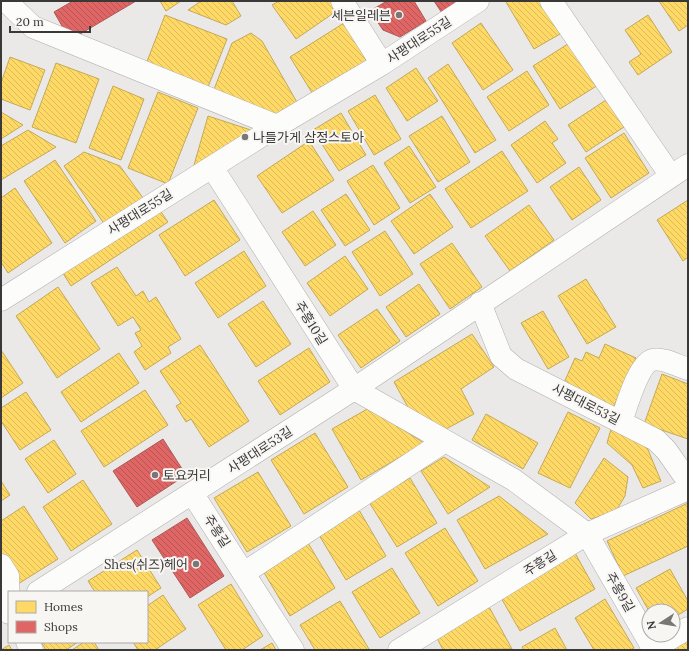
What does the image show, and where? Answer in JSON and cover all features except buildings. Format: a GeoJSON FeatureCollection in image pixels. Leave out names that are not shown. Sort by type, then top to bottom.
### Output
{"type":"FeatureCollection","features":[{"type":"Feature","properties":{"kind":"street"},"geometry":{"type":"LineString","coordinates":[[342,1],[382,64]]}},
{"type":"Feature","properties":{"kind":"street","name":"사평대로55길"},"geometry":{"type":"LineString","coordinates":[[2,298],[277,126],[382,64],[478,1]]}},
{"type":"Feature","properties":{"kind":"street"},"geometry":{"type":"LineString","coordinates":[[551,1],[680,171]]}},
{"type":"Feature","properties":{"kind":"street"},"geometry":{"type":"LineString","coordinates":[[8,3],[33,27],[277,126]]}},
{"type":"Feature","properties":{"kind":"street","name":"주흥10길"},"geometry":{"type":"LineString","coordinates":[[212,167],[354,390],[514,480],[587,534]]}},
{"type":"Feature","properties":{"kind":"street","name":"사평대로53길"},"geometry":{"type":"LineString","coordinates":[[40,591],[354,390],[480,303],[680,171]]}},
{"type":"Feature","properties":{"kind":"street","name":"사평대로53길"},"geometry":{"type":"LineString","coordinates":[[480,303],[501,356],[516,369],[656,440],[666,450],[688,481]]}},
{"type":"Feature","properties":{"kind":"street"},"geometry":{"type":"LineString","coordinates":[[621,422],[633,388],[646,364],[653,360],[662,360],[688,369]]}},
{"type":"Feature","properties":{"kind":"street"},"geometry":{"type":"LineString","coordinates":[[244,573],[445,441]]}},
{"type":"Feature","properties":{"kind":"street","name":"주흥길"},"geometry":{"type":"LineString","coordinates":[[399,650],[587,534],[688,489]]}},
{"type":"Feature","properties":{"kind":"street","name":"주흥길"},"geometry":{"type":"LineString","coordinates":[[192,493],[293,650]]}},
{"type":"Feature","properties":{"kind":"street","name":"주흥9길"},"geometry":{"type":"LineString","coordinates":[[587,534],[653,650],[688,628]]}},
{"type":"Feature","properties":{"kind":"street"},"geometry":{"type":"LineString","coordinates":[[1,565],[8,576],[7,613]]}},
{"type":"Feature","properties":{"kind":"place","name":"세븐일레븐"},"geometry":{"type":"Point","coordinates":[399,15]}},
{"type":"Feature","properties":{"kind":"place","name":"나들가게 삼정스토아"},"geometry":{"type":"Point","coordinates":[245,137]}},
{"type":"Feature","properties":{"kind":"place","name":"토요커리"},"geometry":{"type":"Point","coordinates":[155,475]}},
{"type":"Feature","properties":{"kind":"place","name":"Shes(쉬즈)헤어"},"geometry":{"type":"Point","coordinates":[196,564]}}]}
